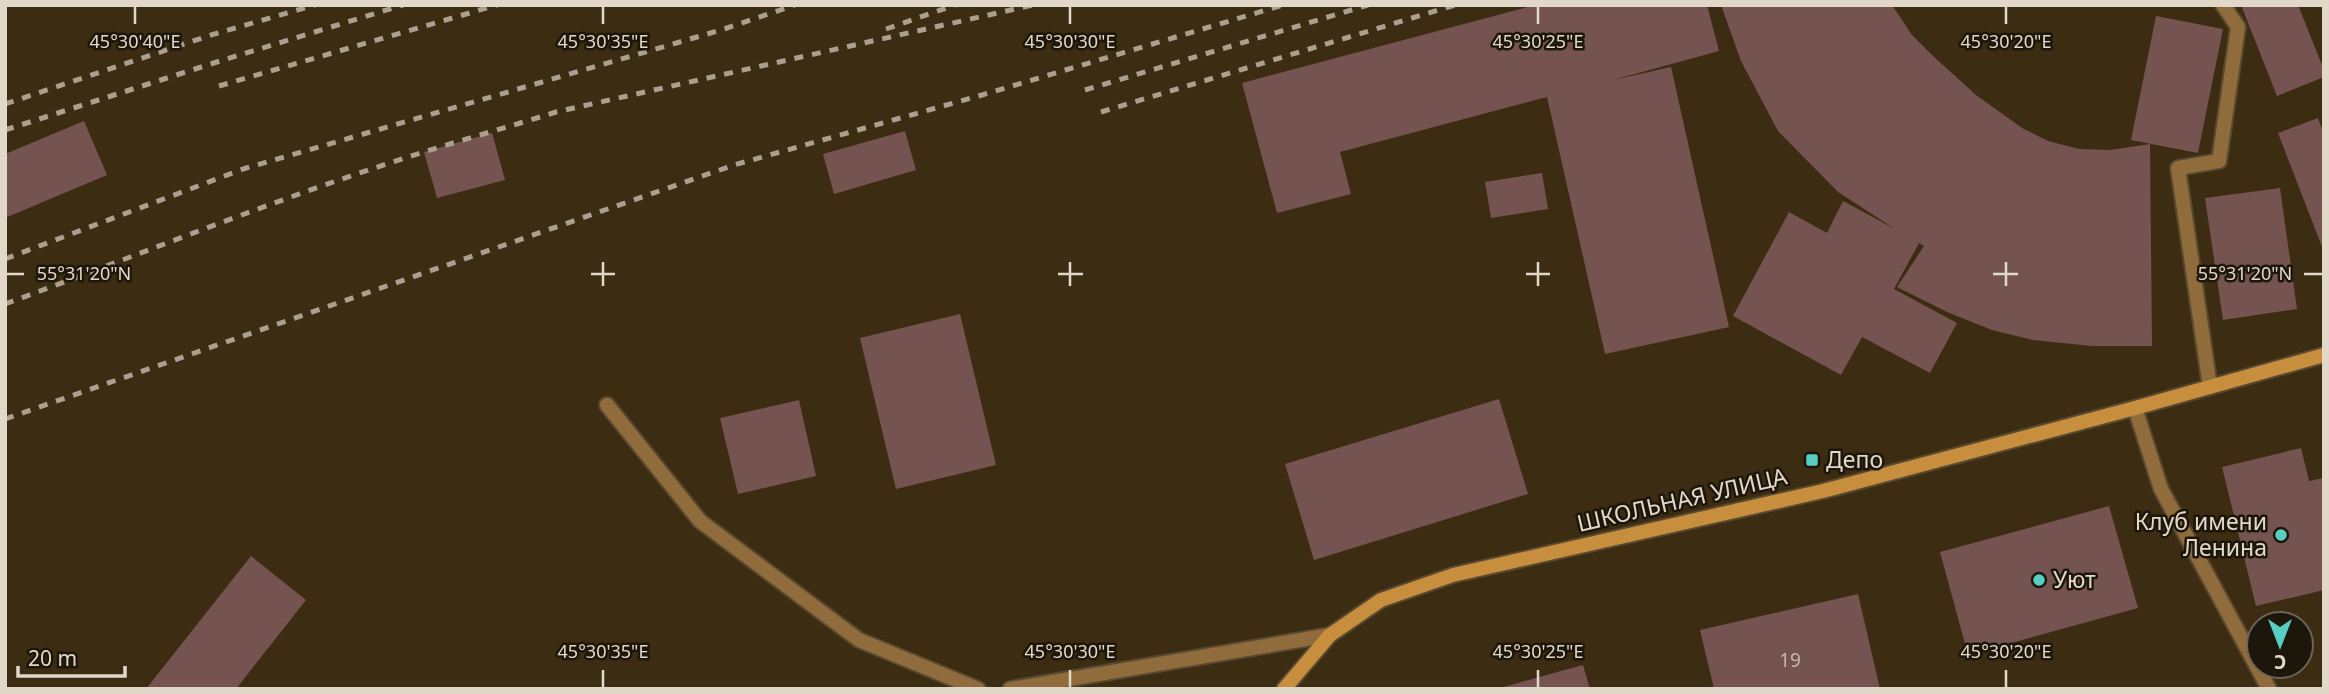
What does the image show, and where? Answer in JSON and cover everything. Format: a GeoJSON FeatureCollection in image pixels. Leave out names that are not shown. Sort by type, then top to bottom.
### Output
{"type":"FeatureCollection","features":[{"type":"Feature","properties":{"kind":"main road","name":"ШКОЛЬНАЯ УЛИЦА"},"geometry":{"type":"LineString","coordinates":[[1284,689],[1330,635],[1381,600],[1453,575],[1823,491],[2324,355]]}},
{"type":"Feature","properties":{"kind":"lane"},"geometry":{"type":"LineString","coordinates":[[2210,387],[2178,167],[2219,161],[2238,27],[2222,5]]}},
{"type":"Feature","properties":{"kind":"lane"},"geometry":{"type":"LineString","coordinates":[[607,405],[700,521],[859,640],[978,689]]}},
{"type":"Feature","properties":{"kind":"lane"},"geometry":{"type":"LineString","coordinates":[[2135,408],[2161,489],[2269,689]]}},
{"type":"Feature","properties":{"kind":"lane"},"geometry":{"type":"LineString","coordinates":[[1010,689],[1330,635]]}},
{"type":"Feature","properties":{"kind":"building"},"geometry":{"type":"Polygon","coordinates":[[[1535,5],[1707,5],[1719,51],[1613,80],[1671,67],[1729,327],[1605,354],[1547,97],[1340,152],[1351,194],[1277,213],[1242,83],[1535,5]]]}},
{"type":"Feature","properties":{"kind":"building"},"geometry":{"type":"Polygon","coordinates":[[[1721,5],[1892,5],[1912,35],[1932,55],[1976,95],[2022,128],[2048,141],[2079,149],[2110,150],[2150,144],[2152,346],[2092,346],[2033,340],[1992,330],[1947,312],[1897,287],[1924,246],[1919,243],[1894,289],[1957,323],[1930,373],[1862,337],[1841,375],[1733,316],[1789,212],[1827,233],[1843,201],[1895,229],[1838,192],[1778,131],[1741,61],[1721,5]]]}},
{"type":"Feature","properties":{"kind":"building"},"geometry":{"type":"Polygon","coordinates":[[[2241,5],[2298,5],[2324,70],[2324,77],[2277,96],[2241,5]]]}},
{"type":"Feature","properties":{"kind":"building"},"geometry":{"type":"Polygon","coordinates":[[[2156,16],[2223,29],[2198,153],[2131,140],[2156,16]]]}},
{"type":"Feature","properties":{"kind":"building"},"geometry":{"type":"Polygon","coordinates":[[[2318,118],[2324,134],[2324,252],[2278,133],[2318,118]]]}},
{"type":"Feature","properties":{"kind":"building"},"geometry":{"type":"Polygon","coordinates":[[[84,121],[107,175],[5,218],[5,154],[84,121]]]}},
{"type":"Feature","properties":{"kind":"building"},"geometry":{"type":"Polygon","coordinates":[[[905,131],[916,170],[834,194],[823,154],[905,131]]]}},
{"type":"Feature","properties":{"kind":"building"},"geometry":{"type":"Polygon","coordinates":[[[492,133],[505,180],[437,198],[424,152],[492,133]]]}},
{"type":"Feature","properties":{"kind":"building"},"geometry":{"type":"Polygon","coordinates":[[[1542,173],[1548,209],[1491,218],[1485,182],[1542,173]]]}},
{"type":"Feature","properties":{"kind":"building"},"geometry":{"type":"Polygon","coordinates":[[[2280,188],[2297,309],[2223,320],[2205,198],[2280,188]]]}},
{"type":"Feature","properties":{"kind":"building"},"geometry":{"type":"Polygon","coordinates":[[[960,314],[996,465],[896,489],[860,338],[960,314]]]}},
{"type":"Feature","properties":{"kind":"building"},"geometry":{"type":"Polygon","coordinates":[[[1499,399],[1528,494],[1314,560],[1285,464],[1499,399]]]}},
{"type":"Feature","properties":{"kind":"building"},"geometry":{"type":"Polygon","coordinates":[[[799,400],[816,476],[738,494],[720,418],[799,400]]]}},
{"type":"Feature","properties":{"kind":"building","name":"Клуб имени Ленина"},"geometry":{"type":"Polygon","coordinates":[[[2301,448],[2309,481],[2324,478],[2324,590],[2256,606],[2222,467],[2301,448]]]}},
{"type":"Feature","properties":{"kind":"building","name":"Уют"},"geometry":{"type":"Polygon","coordinates":[[[2109,506],[2138,608],[1968,655],[1940,552],[2109,506]]]}},
{"type":"Feature","properties":{"kind":"building"},"geometry":{"type":"Polygon","coordinates":[[[251,556],[306,600],[236,689],[146,689],[251,556]]]}},
{"type":"Feature","properties":{"kind":"building"},"geometry":{"type":"Polygon","coordinates":[[[1858,594],[1880,689],[1714,689],[1700,630],[1858,594]]]}},
{"type":"Feature","properties":{"kind":"building"},"geometry":{"type":"Polygon","coordinates":[[[1583,665],[1590,689],[1500,689],[1500,688],[1583,665]]]}},
{"type":"Feature","properties":{"kind":"railway"},"geometry":{"type":"LineString","coordinates":[[5,104],[211,35],[315,5]]}},
{"type":"Feature","properties":{"kind":"railway"},"geometry":{"type":"LineString","coordinates":[[5,130],[403,5]]}},
{"type":"Feature","properties":{"kind":"railway"},"geometry":{"type":"LineString","coordinates":[[219,86],[497,5]]}},
{"type":"Feature","properties":{"kind":"railway"},"geometry":{"type":"LineString","coordinates":[[5,259],[243,169],[721,30],[795,5]]}},
{"type":"Feature","properties":{"kind":"railway"},"geometry":{"type":"LineString","coordinates":[[886,29],[955,5]]}},
{"type":"Feature","properties":{"kind":"railway"},"geometry":{"type":"LineString","coordinates":[[5,304],[319,187],[556,112],[1033,5]]}},
{"type":"Feature","properties":{"kind":"railway"},"geometry":{"type":"LineString","coordinates":[[5,419],[734,165],[982,95],[1283,5]]}},
{"type":"Feature","properties":{"kind":"railway"},"geometry":{"type":"LineString","coordinates":[[1085,90],[1368,5]]}},
{"type":"Feature","properties":{"kind":"railway"},"geometry":{"type":"LineString","coordinates":[[1101,112],[1455,5]]}},
{"type":"Feature","properties":{"kind":"place","name":"Депо"},"geometry":{"type":"Point","coordinates":[1812,460]}},
{"type":"Feature","properties":{"kind":"place","name":"Клуб имени Ленина"},"geometry":{"type":"Point","coordinates":[2281,535]}},
{"type":"Feature","properties":{"kind":"place","name":"Уют"},"geometry":{"type":"Point","coordinates":[2039,580]}}]}
